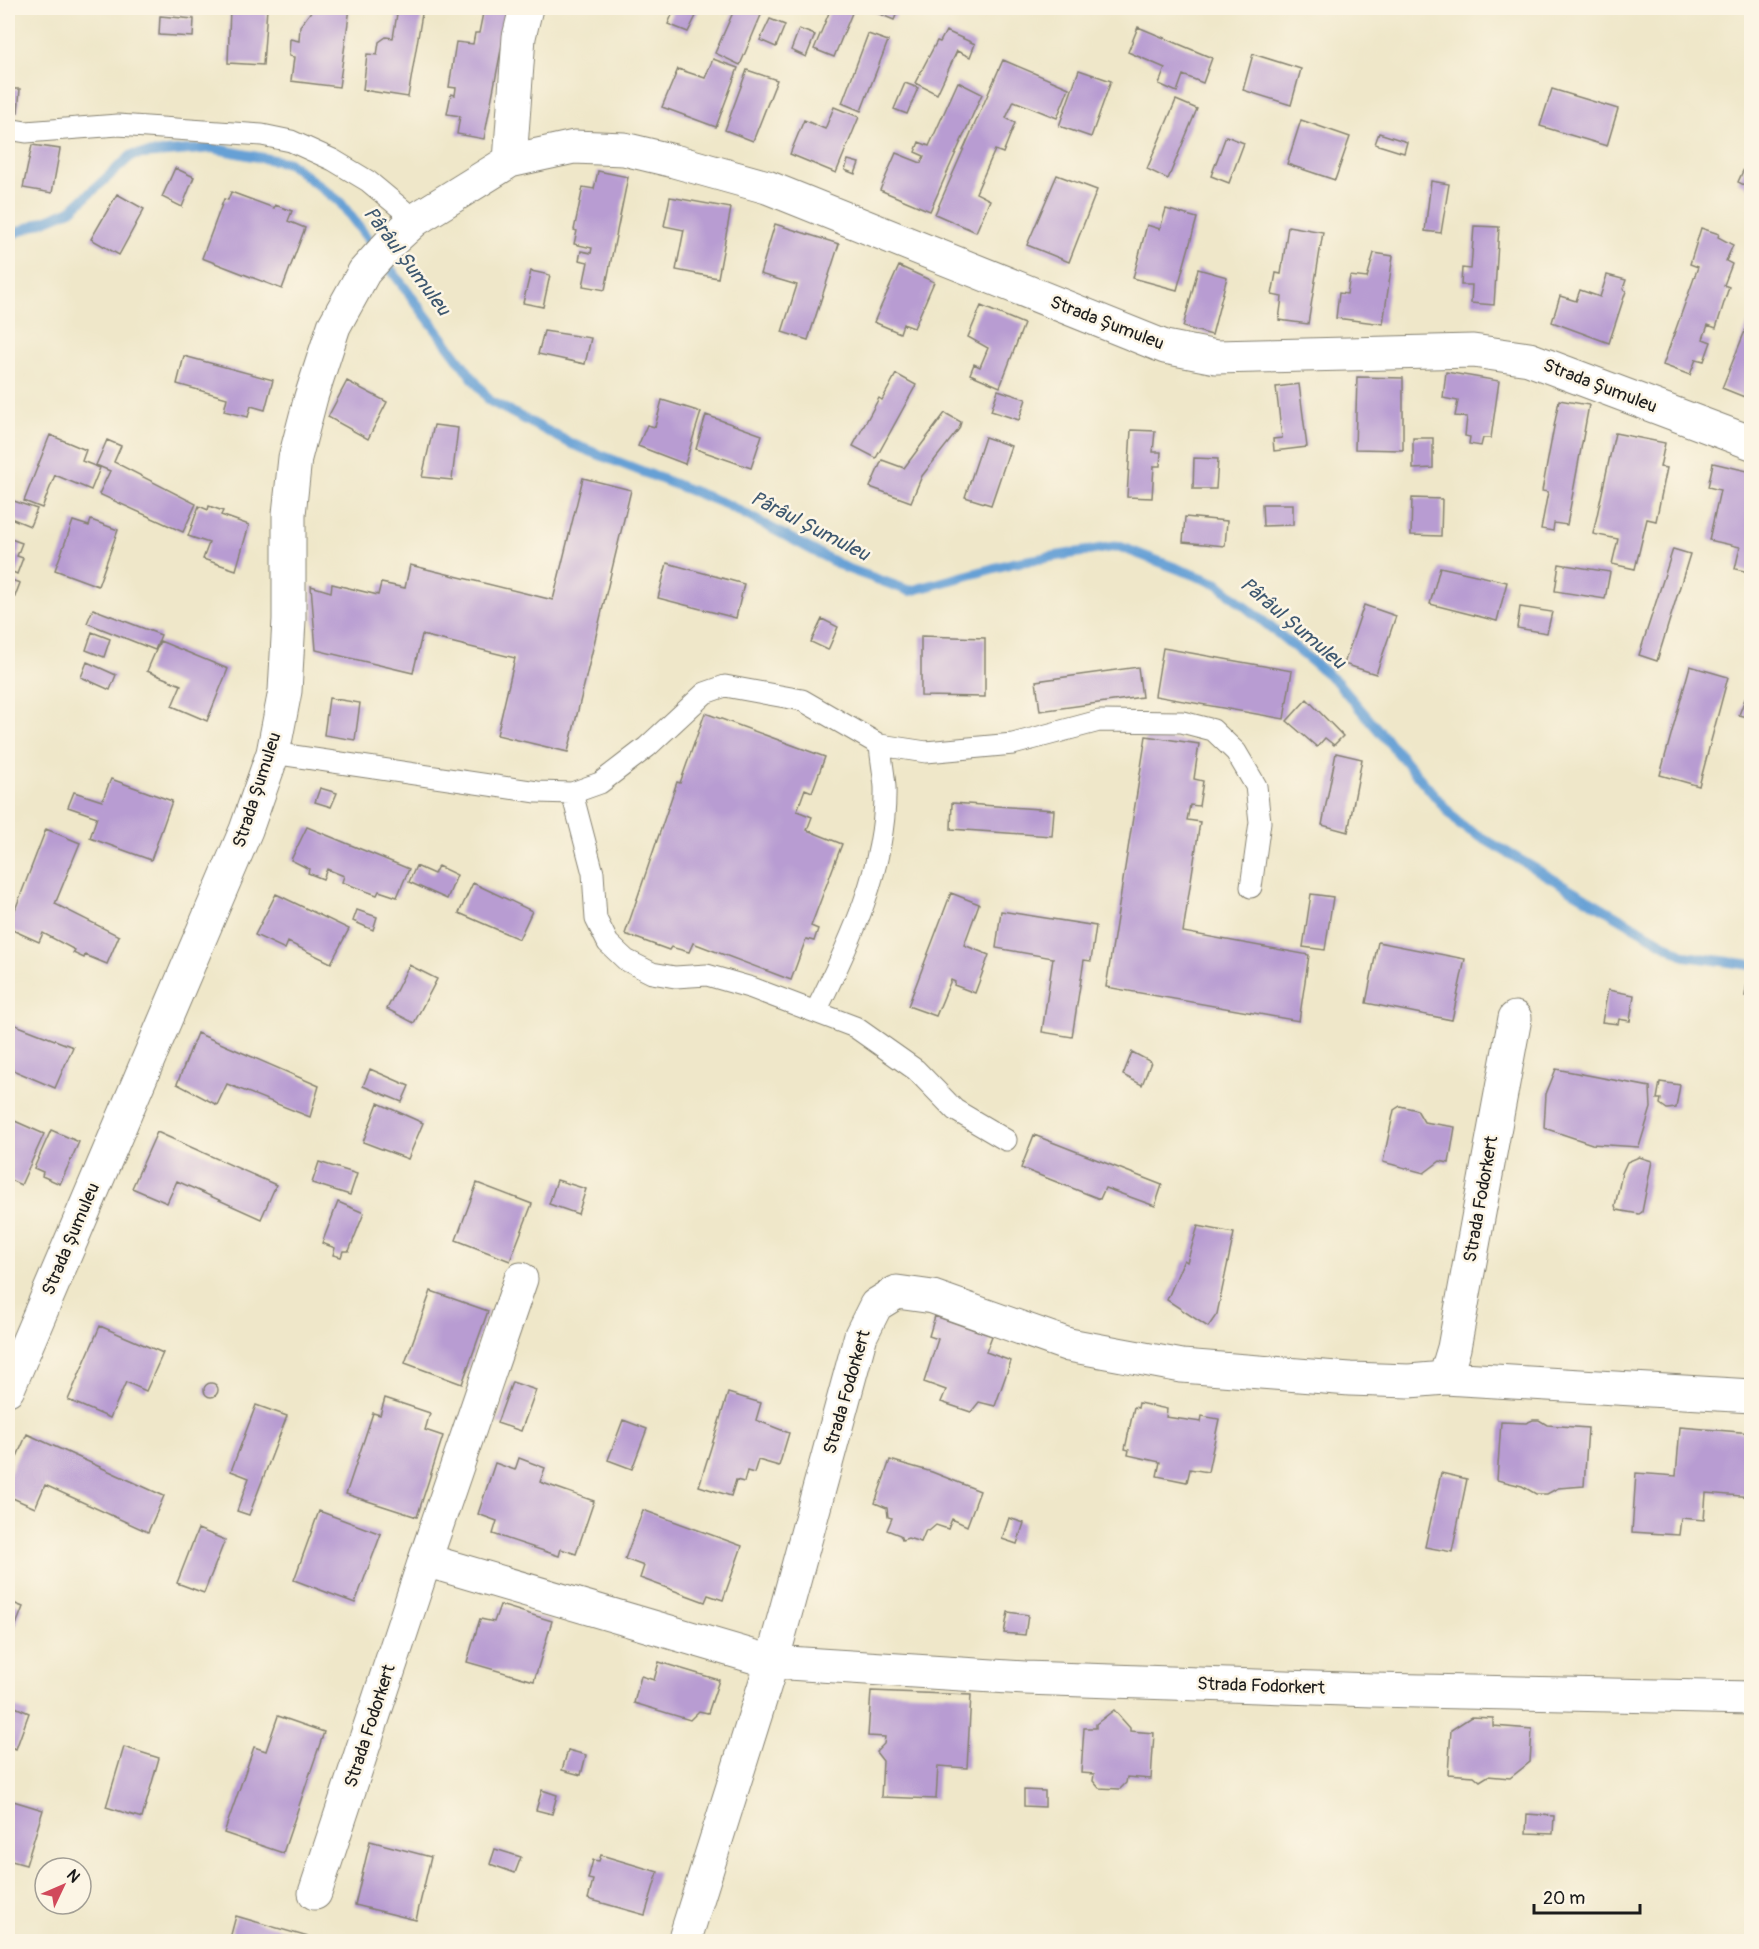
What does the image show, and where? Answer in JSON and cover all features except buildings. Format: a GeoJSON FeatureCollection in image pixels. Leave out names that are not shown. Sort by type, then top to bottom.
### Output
{"type":"FeatureCollection","features":[{"type":"Feature","properties":{"kind":"street"},"geometry":{"type":"LineString","coordinates":[[510,161],[519,37],[526,8]]}},
{"type":"Feature","properties":{"kind":"street","name":"Strada Șumuleu"},"geometry":{"type":"LineString","coordinates":[[8,1389],[246,830],[273,753],[285,692],[289,620],[289,514],[295,458],[311,397],[334,327],[364,273],[404,230],[510,161],[574,147],[624,149],[766,187],[1164,347],[1216,357],[1473,351],[1529,359],[1752,443]]}},
{"type":"Feature","properties":{"kind":"street","name":"Strada Fodorkert"},"geometry":{"type":"LineString","coordinates":[[1445,1378],[1454,1348],[1515,1018]]}},
{"type":"Feature","properties":{"kind":"street","name":"Strada Fodorkert"},"geometry":{"type":"LineString","coordinates":[[315,1893],[424,1560],[521,1279]]}},
{"type":"Feature","properties":{"kind":"street","name":"Strada Fodorkert"},"geometry":{"type":"LineString","coordinates":[[684,1941],[772,1662],[861,1335],[876,1305],[897,1292],[933,1297],[1069,1345],[1182,1366],[1350,1379],[1409,1381],[1445,1378],[1752,1396]]}},
{"type":"Feature","properties":{"kind":"street","name":"Strada Fodorkert"},"geometry":{"type":"LineString","coordinates":[[424,1560],[772,1662],[1024,1678],[1372,1690],[1752,1698]]}},
{"type":"Feature","properties":{"kind":"lane"},"geometry":{"type":"LineString","coordinates":[[8,129],[26,132],[118,125],[262,135],[291,141],[333,160],[368,181],[404,230]]}},
{"type":"Feature","properties":{"kind":"lane"},"geometry":{"type":"LineString","coordinates":[[273,753],[537,792],[572,793],[600,783],[647,747],[705,693],[725,686],[802,700],[880,745],[926,752],[1013,744],[1100,721],[1182,722],[1213,730],[1236,752],[1256,786],[1260,822],[1251,887]]}},
{"type":"Feature","properties":{"kind":"lane"},"geometry":{"type":"LineString","coordinates":[[816,1011],[850,944],[877,861],[885,788],[880,745]]}},
{"type":"Feature","properties":{"kind":"lane"},"geometry":{"type":"LineString","coordinates":[[572,793],[593,873],[596,919],[608,943],[626,960],[652,973],[675,977],[707,975],[816,1011],[855,1027],[916,1070],[955,1110],[1005,1140]]}},
{"type":"Feature","properties":{"kind":"waterway","name":"Pârâul Șumuleu"},"geometry":{"type":"LineString","coordinates":[[8,236],[71,210],[132,155],[212,148],[289,163],[340,202],[490,401],[572,444],[728,505],[846,568],[910,591],[1013,563],[1118,546],[1218,584],[1337,682],[1460,825],[1685,956],[1752,965]]}}]}
